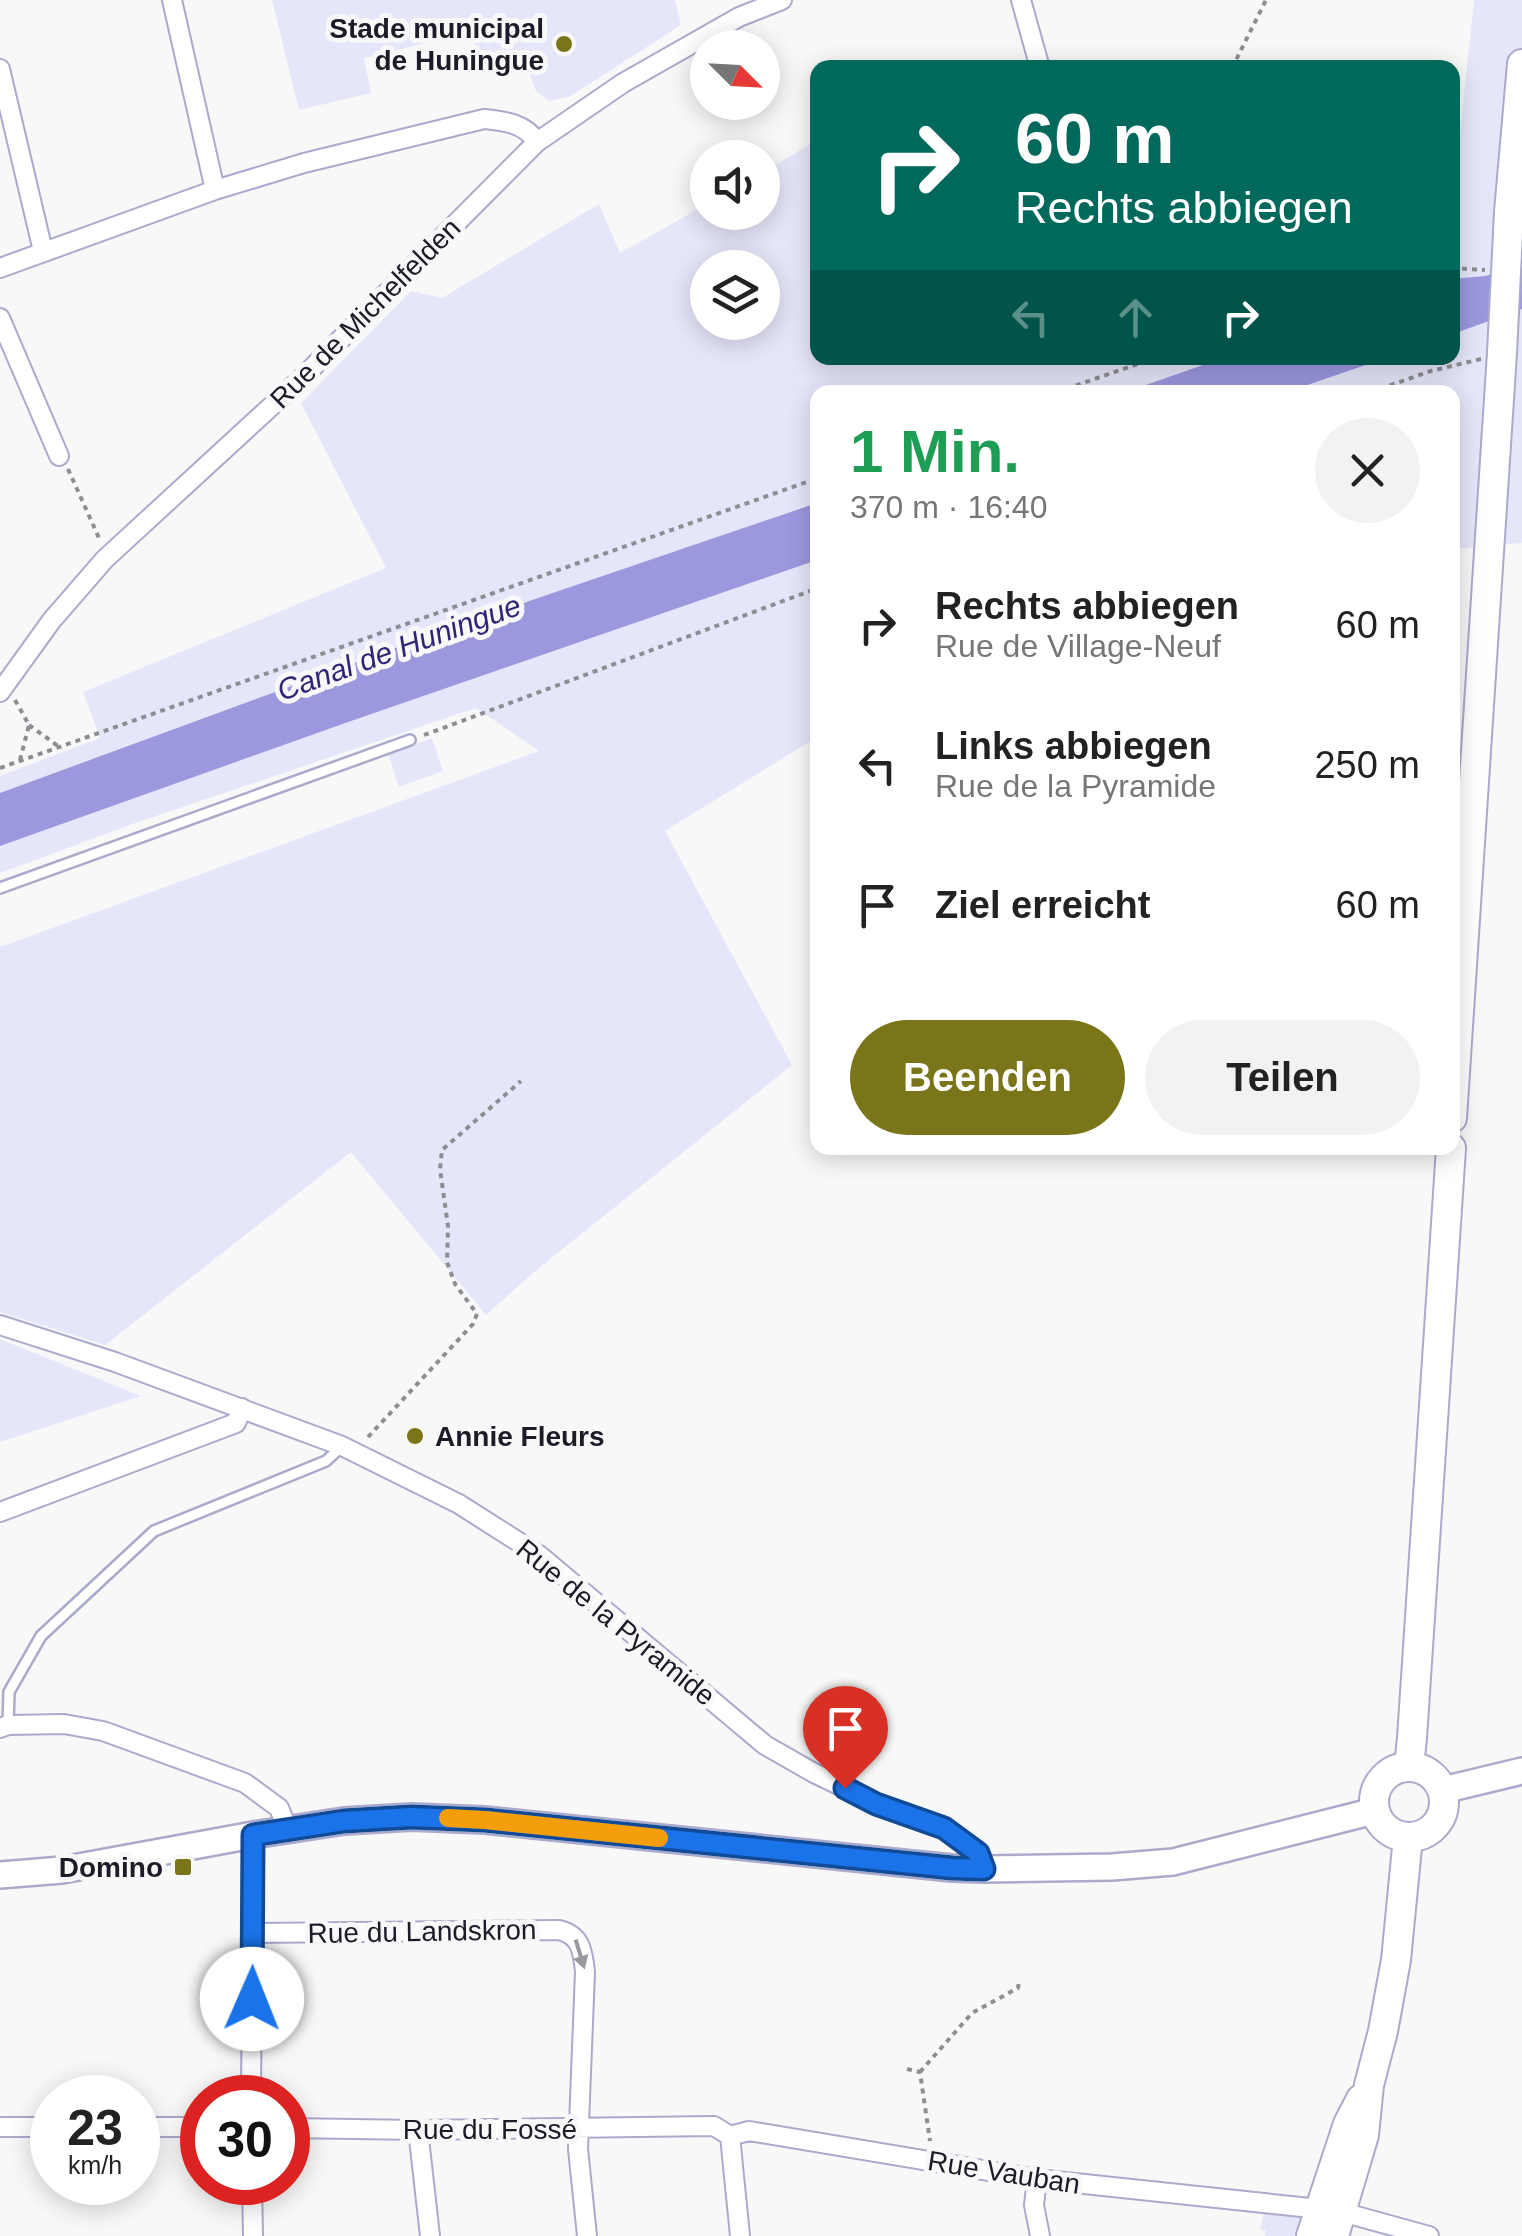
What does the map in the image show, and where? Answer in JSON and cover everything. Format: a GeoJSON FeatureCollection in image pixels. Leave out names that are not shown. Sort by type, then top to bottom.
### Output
{"type":"FeatureCollection","features":[{"type":"Feature","properties":{"kind":"main road"},"geometry":{"type":"LineString","coordinates":[[1460,996],[1509,212],[1522,64]]}},
{"type":"Feature","properties":{"kind":"main road"},"geometry":{"type":"LineString","coordinates":[[1409,1766],[1450,1155]]}},
{"type":"Feature","properties":{"kind":"main road"},"geometry":{"type":"LineString","coordinates":[[1409,1766],[1430,1772],[1443,1790],[1445,1802],[1438,1823],[1419,1836],[1396,1835],[1374,1811],[1379,1784],[1397,1768],[1409,1766]]}},
{"type":"Feature","properties":{"kind":"main road"},"geometry":{"type":"LineString","coordinates":[[1327,2223],[1348,2124],[1370,2085],[1383,2031],[1396,1960],[1408,1837]]}},
{"type":"Feature","properties":{"kind":"street"},"geometry":{"type":"LineString","coordinates":[[172,0],[215,190]]}},
{"type":"Feature","properties":{"kind":"street","name":"Rue de Michelfelden"},"geometry":{"type":"LineString","coordinates":[[3,688],[52,620],[108,556],[302,378],[536,142],[623,83],[739,17],[782,0]]}},
{"type":"Feature","properties":{"kind":"street"},"geometry":{"type":"LineString","coordinates":[[1021,0],[1038,60]]}},
{"type":"Feature","properties":{"kind":"street"},"geometry":{"type":"LineString","coordinates":[[0,69],[42,251]]}},
{"type":"Feature","properties":{"kind":"street"},"geometry":{"type":"LineString","coordinates":[[0,268],[304,162],[484,119],[509,121],[532,134],[536,142]]}},
{"type":"Feature","properties":{"kind":"street"},"geometry":{"type":"LineString","coordinates":[[0,318],[60,456]]}},
{"type":"Feature","properties":{"kind":"street","name":"Rue de la Pyramide"},"geometry":{"type":"LineString","coordinates":[[0,1326],[115,1362],[349,1449],[459,1504],[539,1555],[766,1745],[876,1804],[944,1828],[978,1853],[984,1869]]}},
{"type":"Feature","properties":{"kind":"street"},"geometry":{"type":"LineString","coordinates":[[0,1512],[236,1423],[242,1408]]}},
{"type":"Feature","properties":{"kind":"street"},"geometry":{"type":"LineString","coordinates":[[4,1726],[64,1724],[103,1732],[245,1783],[279,1808],[288,1830]]}},
{"type":"Feature","properties":{"kind":"street"},"geometry":{"type":"LineString","coordinates":[[1443,1790],[1522,1771]]}},
{"type":"Feature","properties":{"kind":"street"},"geometry":{"type":"LineString","coordinates":[[0,1875],[62,1870],[344,1821],[411,1817],[485,1820],[952,1868],[1112,1867],[1173,1862],[1374,1811]]}},
{"type":"Feature","properties":{"kind":"street"},"geometry":{"type":"LineString","coordinates":[[251,2075],[253,1835]]}},
{"type":"Feature","properties":{"kind":"street","name":"Rue du Landskron"},"geometry":{"type":"LineString","coordinates":[[253,1933],[568,1932],[582,1948],[585,1972],[579,2129]]}},
{"type":"Feature","properties":{"kind":"street","name":"Rue du Fossé"},"geometry":{"type":"LineString","coordinates":[[310,2128],[693,2126]]}},
{"type":"Feature","properties":{"kind":"street","name":"Rue Vauban"},"geometry":{"type":"LineString","coordinates":[[693,2126],[714,2126],[730,2136],[749,2131],[1037,2179],[1429,2236]]}},
{"type":"Feature","properties":{"kind":"street"},"geometry":{"type":"LineString","coordinates":[[0,2127],[30,2127]]}},
{"type":"Feature","properties":{"kind":"street"},"geometry":{"type":"LineString","coordinates":[[579,2129],[587,2236]]}},
{"type":"Feature","properties":{"kind":"street"},"geometry":{"type":"LineString","coordinates":[[418,2130],[430,2236]]}},
{"type":"Feature","properties":{"kind":"street"},"geometry":{"type":"LineString","coordinates":[[730,2136],[740,2236]]}},
{"type":"Feature","properties":{"kind":"street"},"geometry":{"type":"LineString","coordinates":[[1037,2179],[1034,2205],[1040,2236]]}},
{"type":"Feature","properties":{"kind":"street"},"geometry":{"type":"LineString","coordinates":[[252,2205],[252,2236]]}},
{"type":"Feature","properties":{"kind":"lane"},"geometry":{"type":"LineString","coordinates":[[0,888],[410,740]]}},
{"type":"Feature","properties":{"kind":"lane"},"geometry":{"type":"LineString","coordinates":[[4,1726],[9,1692],[41,1636],[154,1530],[349,1449]]}},
{"type":"Feature","properties":{"kind":"path"},"geometry":{"type":"LineString","coordinates":[[1236,60],[1266,0]]}},
{"type":"Feature","properties":{"kind":"path"},"geometry":{"type":"LineString","coordinates":[[1460,269],[1488,271]]}},
{"type":"Feature","properties":{"kind":"path"},"geometry":{"type":"LineString","coordinates":[[1460,364],[1502,353]]}},
{"type":"Feature","properties":{"kind":"path"},"geometry":{"type":"LineString","coordinates":[[1077,385],[1135,365]]}},
{"type":"Feature","properties":{"kind":"path"},"geometry":{"type":"LineString","coordinates":[[1391,385],[1455,365]]}},
{"type":"Feature","properties":{"kind":"path"},"geometry":{"type":"LineString","coordinates":[[60,456],[108,556]]}},
{"type":"Feature","properties":{"kind":"path"},"geometry":{"type":"LineString","coordinates":[[0,768],[810,481]]}},
{"type":"Feature","properties":{"kind":"path"},"geometry":{"type":"LineString","coordinates":[[410,740],[810,591]]}},
{"type":"Feature","properties":{"kind":"path"},"geometry":{"type":"LineString","coordinates":[[3,688],[30,725],[58,746]]}},
{"type":"Feature","properties":{"kind":"path"},"geometry":{"type":"LineString","coordinates":[[20,760],[30,725]]}},
{"type":"Feature","properties":{"kind":"path"},"geometry":{"type":"LineString","coordinates":[[349,1449],[473,1324],[477,1314],[455,1284],[447,1262],[442,1150],[521,1081]]}},
{"type":"Feature","properties":{"kind":"path"},"geometry":{"type":"LineString","coordinates":[[920,2072],[972,2012],[1018,1988],[1018,1981]]}},
{"type":"Feature","properties":{"kind":"path"},"geometry":{"type":"LineString","coordinates":[[907,2069],[920,2072]]}},
{"type":"Feature","properties":{"kind":"path"},"geometry":{"type":"LineString","coordinates":[[920,2072],[930,2132],[929,2161]]}},
{"type":"Feature","properties":{"kind":"shaded area","name":"Stade municipal de Huningue"},"geometry":{"type":"Polygon","coordinates":[[[272,0],[675,0],[681,25],[569,97],[549,101],[536,91],[522,55],[480,66],[472,32],[364,58],[371,93],[299,110],[272,0]]]}},
{"type":"Feature","properties":{"kind":"shaded area"},"geometry":{"type":"Polygon","coordinates":[[[1474,0],[1522,0],[1522,543],[1460,548],[1460,385],[810,385],[810,741],[665,831],[792,1065],[486,1315],[351,1152],[105,1345],[0,1312],[0,947],[539,751],[476,708],[0,873],[0,776],[100,738],[83,692],[386,568],[301,403],[411,291],[442,298],[599,204],[620,253],[690,214],[690,230],[780,230],[780,162],[810,144],[810,365],[1460,365],[1460,133],[1474,0]]]}},
{"type":"Feature","properties":{"kind":"shaded area"},"geometry":{"type":"Polygon","coordinates":[[[432,738],[443,771],[399,787],[388,754],[432,738]]]}},
{"type":"Feature","properties":{"kind":"shaded area"},"geometry":{"type":"Polygon","coordinates":[[[0,1339],[141,1396],[0,1442],[0,1339]]]}},
{"type":"Feature","properties":{"kind":"shaded area"},"geometry":{"type":"Polygon","coordinates":[[[1264,2212],[1298,2215],[1308,2225],[1304,2236],[1265,2236],[1266,2231],[1260,2229],[1264,2212]]]}},
{"type":"Feature","properties":{"kind":"water"},"geometry":{"type":"Polygon","coordinates":[[[1522,266],[1522,309],[1460,331],[1460,278],[1522,266]]]}},
{"type":"Feature","properties":{"kind":"water"},"geometry":{"type":"Polygon","coordinates":[[[1203,365],[1366,365],[1307,385],[1146,385],[1203,365]]]}},
{"type":"Feature","properties":{"kind":"water","name":"Canal de Huningue"},"geometry":{"type":"Polygon","coordinates":[[[810,505],[810,562],[0,846],[0,793],[447,629],[810,505]]]}},
{"type":"Feature","properties":{"kind":"slow traffic"},"geometry":{"type":"LineString","coordinates":[[448,1818],[659,1838]]}},
{"type":"Feature","properties":{"kind":"place","name":"Stade municipal de Huningue"},"geometry":{"type":"Point","coordinates":[564,44]}},
{"type":"Feature","properties":{"kind":"place","name":"Annie Fleurs"},"geometry":{"type":"Point","coordinates":[415,1436]}},
{"type":"Feature","properties":{"kind":"place","name":"Domino"},"geometry":{"type":"Point","coordinates":[183,1867]}},
{"type":"Feature","properties":{"kind":"route"},"geometry":{"type":"LineString","coordinates":[[252,1999],[253,1835],[344,1821],[411,1817],[485,1820],[984,1869],[978,1853],[944,1828],[876,1804],[845,1788]]}}]}
